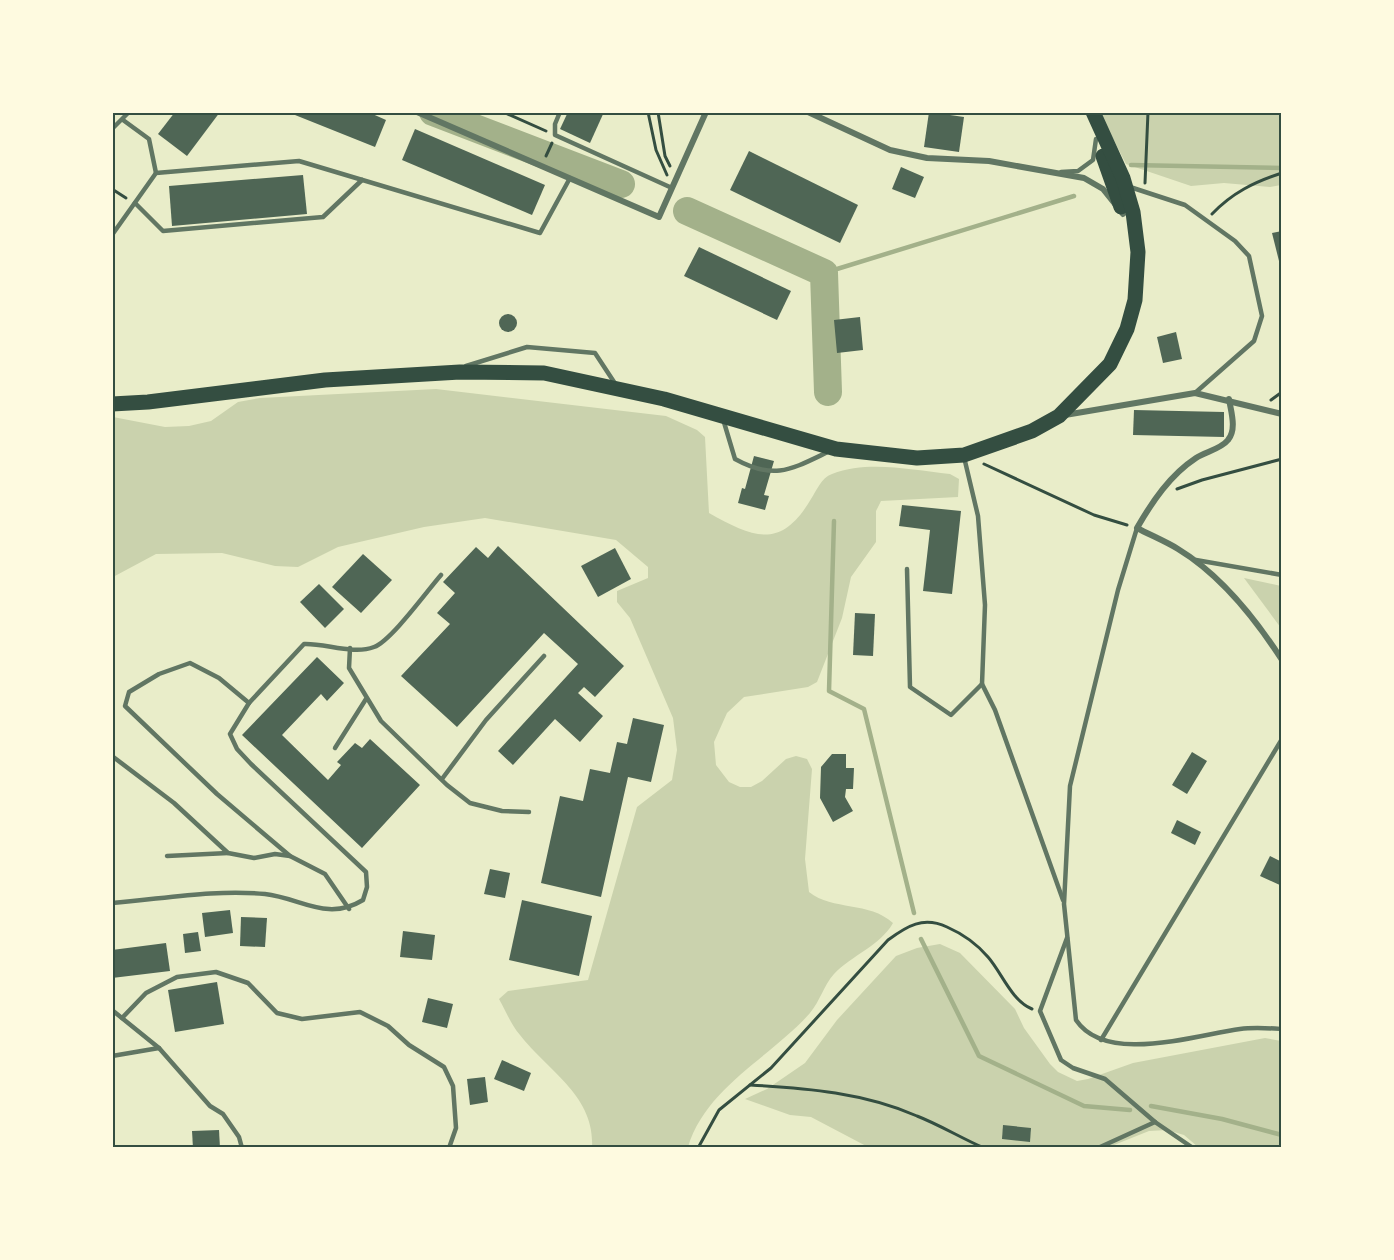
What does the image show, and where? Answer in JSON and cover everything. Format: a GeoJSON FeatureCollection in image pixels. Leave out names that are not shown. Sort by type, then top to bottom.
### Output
{"type":"FeatureCollection","features":[{"type":"Feature","properties":{"kind":"highway"},"geometry":{"type":"LineString","coordinates":[[112,402],[148,402],[325,380],[499,371],[555,375],[664,399],[836,449],[917,458],[964,455],[1032,431],[1059,416],[1110,364],[1127,329],[1135,300],[1138,252],[1125,209],[1083,112]]}},
{"type":"Feature","properties":{"kind":"highway"},"geometry":{"type":"LineString","coordinates":[[112,402],[187,395],[321,377],[458,369],[546,371],[683,401],[834,445],[918,455],[963,451],[1038,425],[1055,414],[1079,390],[1111,347],[1128,300],[1129,263],[1125,186],[1093,112]]}},
{"type":"Feature","properties":{"kind":"street"},"geometry":{"type":"LineString","coordinates":[[417,112],[659,217],[706,112]]}},
{"type":"Feature","properties":{"kind":"street"},"geometry":{"type":"LineString","coordinates":[[807,112],[890,150],[927,158],[989,161],[1084,178],[1102,189],[1125,209]]}},
{"type":"Feature","properties":{"kind":"street"},"geometry":{"type":"LineString","coordinates":[[1059,416],[1195,393],[1229,399],[1281,414]]}},
{"type":"Feature","properties":{"kind":"street"},"geometry":{"type":"LineString","coordinates":[[1229,399],[1233,422],[1232,432],[1227,441],[1186,465],[1154,501],[1137,528],[1194,559],[1240,604],[1281,660]]}},
{"type":"Feature","properties":{"kind":"lane"},"geometry":{"type":"LineString","coordinates":[[112,129],[129,112]]}},
{"type":"Feature","properties":{"kind":"lane"},"geometry":{"type":"LineString","coordinates":[[560,112],[555,124],[555,136],[672,188]]}},
{"type":"Feature","properties":{"kind":"lane"},"geometry":{"type":"LineString","coordinates":[[112,235],[156,174],[149,139],[123,120]]}},
{"type":"Feature","properties":{"kind":"lane"},"geometry":{"type":"LineString","coordinates":[[1047,172],[1078,171],[1094,160],[1096,140]]}},
{"type":"Feature","properties":{"kind":"lane"},"geometry":{"type":"LineString","coordinates":[[156,174],[298,161],[540,233],[570,178]]}},
{"type":"Feature","properties":{"kind":"lane"},"geometry":{"type":"LineString","coordinates":[[135,203],[163,231],[323,217],[362,180]]}},
{"type":"Feature","properties":{"kind":"lane"},"geometry":{"type":"LineString","coordinates":[[1125,186],[1185,205],[1249,256],[1262,316],[1254,341],[1195,393]]}},
{"type":"Feature","properties":{"kind":"lane"},"geometry":{"type":"LineString","coordinates":[[458,369],[527,347],[565,349],[595,353],[616,385]]}},
{"type":"Feature","properties":{"kind":"lane"},"geometry":{"type":"LineString","coordinates":[[722,416],[735,459],[751,468],[771,473],[788,471],[836,449]]}},
{"type":"Feature","properties":{"kind":"lane"},"geometry":{"type":"LineString","coordinates":[[964,455],[978,516],[985,605],[982,684],[995,710],[1064,904]]}},
{"type":"Feature","properties":{"kind":"lane"},"geometry":{"type":"LineString","coordinates":[[1137,528],[1118,590],[1070,786],[1064,904],[1076,1020],[1083,1031],[1101,1040],[1140,1044],[1240,1029],[1281,1029]]}},
{"type":"Feature","properties":{"kind":"lane"},"geometry":{"type":"LineString","coordinates":[[1194,559],[1281,575]]}},
{"type":"Feature","properties":{"kind":"lane"},"geometry":{"type":"LineString","coordinates":[[907,569],[910,687],[951,715],[982,684]]}},
{"type":"Feature","properties":{"kind":"lane"},"geometry":{"type":"LineString","coordinates":[[112,903],[231,892],[268,895],[308,907],[349,909],[363,900],[367,887],[366,872],[237,749],[230,734],[249,702],[304,644],[321,643],[350,648],[374,647],[383,640],[441,575]]}},
{"type":"Feature","properties":{"kind":"lane"},"geometry":{"type":"LineString","coordinates":[[350,648],[349,668],[381,721],[442,779],[470,803],[502,811],[529,812]]}},
{"type":"Feature","properties":{"kind":"lane"},"geometry":{"type":"LineString","coordinates":[[442,779],[486,720],[544,656]]}},
{"type":"Feature","properties":{"kind":"lane"},"geometry":{"type":"LineString","coordinates":[[249,702],[219,678],[190,663],[159,674],[129,692],[125,706],[217,794],[290,856],[325,874],[349,909]]}},
{"type":"Feature","properties":{"kind":"lane"},"geometry":{"type":"LineString","coordinates":[[335,748],[366,699]]}},
{"type":"Feature","properties":{"kind":"lane"},"geometry":{"type":"LineString","coordinates":[[1101,1040],[1281,739]]}},
{"type":"Feature","properties":{"kind":"lane"},"geometry":{"type":"LineString","coordinates":[[112,756],[174,803],[228,853]]}},
{"type":"Feature","properties":{"kind":"lane"},"geometry":{"type":"LineString","coordinates":[[166,856],[228,853],[254,858],[275,854],[290,856]]}},
{"type":"Feature","properties":{"kind":"lane"},"geometry":{"type":"LineString","coordinates":[[1068,936],[1040,1011],[1061,1060],[1073,1068],[1105,1079],[1155,1122],[1193,1148]]}},
{"type":"Feature","properties":{"kind":"lane"},"geometry":{"type":"LineString","coordinates":[[122,1018],[146,993],[177,976],[216,972],[248,983],[277,1013],[302,1019],[360,1012],[388,1026],[409,1045],[444,1067],[453,1086],[456,1128],[449,1148]]}},
{"type":"Feature","properties":{"kind":"lane"},"geometry":{"type":"LineString","coordinates":[[112,1010],[159,1048],[210,1106],[223,1114],[239,1137],[242,1148]]}},
{"type":"Feature","properties":{"kind":"lane"},"geometry":{"type":"LineString","coordinates":[[112,1056],[159,1048]]}},
{"type":"Feature","properties":{"kind":"lane"},"geometry":{"type":"LineString","coordinates":[[1098,1148],[1155,1122]]}},
{"type":"Feature","properties":{"kind":"path"},"geometry":{"type":"LineString","coordinates":[[503,112],[555,136],[541,165]]}},
{"type":"Feature","properties":{"kind":"path"},"geometry":{"type":"LineString","coordinates":[[648,112],[656,150],[672,188]]}},
{"type":"Feature","properties":{"kind":"path"},"geometry":{"type":"LineString","coordinates":[[658,112],[665,156],[677,178]]}},
{"type":"Feature","properties":{"kind":"path"},"geometry":{"type":"LineString","coordinates":[[1145,176],[1148,112]]}},
{"type":"Feature","properties":{"kind":"path"},"geometry":{"type":"LineString","coordinates":[[1206,220],[1228,197],[1281,173]]}},
{"type":"Feature","properties":{"kind":"path"},"geometry":{"type":"LineString","coordinates":[[112,189],[135,203]]}},
{"type":"Feature","properties":{"kind":"path"},"geometry":{"type":"LineString","coordinates":[[964,455],[1094,515],[1137,528]]}},
{"type":"Feature","properties":{"kind":"path"},"geometry":{"type":"LineString","coordinates":[[1154,501],[1202,480],[1281,459]]}},
{"type":"Feature","properties":{"kind":"path"},"geometry":{"type":"LineString","coordinates":[[698,1148],[719,1110],[777,1061],[888,940],[910,925],[928,921],[965,935],[987,956],[1022,1004],[1040,1011]]}},
{"type":"Feature","properties":{"kind":"path"},"geometry":{"type":"LineString","coordinates":[[750,1085],[801,1088],[861,1098],[916,1115],[984,1148]]}},
{"type":"Feature","properties":{"kind":"green space"},"geometry":{"type":"Polygon","coordinates":[[[1100,113],[1281,113],[1281,185],[1270,187],[1224,183],[1191,186],[1126,164],[1100,113]]]}},
{"type":"Feature","properties":{"kind":"green space"},"geometry":{"type":"Polygon","coordinates":[[[436,389],[666,416],[697,430],[705,437],[709,513],[753,533],[777,532],[789,526],[800,515],[825,478],[846,470],[890,467],[950,474],[959,479],[958,497],[881,501],[876,511],[876,542],[851,577],[842,618],[817,682],[808,687],[744,697],[727,713],[714,742],[716,765],[729,782],[740,787],[751,787],[762,781],[786,759],[796,756],[807,759],[812,769],[805,859],[809,892],[829,902],[873,912],[893,923],[881,938],[834,974],[810,1013],[794,1029],[724,1090],[709,1107],[697,1126],[688,1147],[592,1147],[591,1129],[578,1099],[568,1085],[517,1031],[499,999],[508,991],[588,980],[637,807],[672,780],[677,750],[673,718],[630,618],[617,602],[617,591],[648,578],[648,567],[616,540],[485,518],[424,527],[338,547],[298,567],[275,566],[222,553],[156,554],[113,577],[113,417],[165,427],[189,426],[211,421],[238,402],[260,398],[436,389]]]}},
{"type":"Feature","properties":{"kind":"green space"},"geometry":{"type":"Polygon","coordinates":[[[1244,578],[1281,586],[1281,628],[1244,578]]]}},
{"type":"Feature","properties":{"kind":"green space"},"geometry":{"type":"Polygon","coordinates":[[[940,944],[960,953],[1015,1009],[1024,1028],[1050,1064],[1058,1072],[1077,1081],[1133,1063],[1265,1038],[1281,1041],[1281,1147],[1198,1147],[1184,1135],[1167,1130],[1149,1131],[1109,1147],[868,1147],[811,1117],[790,1115],[745,1099],[767,1089],[805,1063],[837,1020],[896,956],[917,948],[940,944]]]}},
{"type":"Feature","properties":{"kind":"building"},"geometry":{"type":"Polygon","coordinates":[[[175,112],[220,112],[187,156],[158,134],[175,112]]]}},
{"type":"Feature","properties":{"kind":"building"},"geometry":{"type":"Polygon","coordinates":[[[368,112],[386,120],[375,147],[290,113],[368,112]]]}},
{"type":"Feature","properties":{"kind":"building"},"geometry":{"type":"Polygon","coordinates":[[[568,112],[604,112],[590,143],[560,129],[568,112]]]}},
{"type":"Feature","properties":{"kind":"building"},"geometry":{"type":"Polygon","coordinates":[[[929,112],[964,117],[959,152],[924,147],[929,112]]]}},
{"type":"Feature","properties":{"kind":"building"},"geometry":{"type":"Polygon","coordinates":[[[415,129],[545,185],[532,215],[402,160],[415,129]]]}},
{"type":"Feature","properties":{"kind":"building"},"geometry":{"type":"Polygon","coordinates":[[[749,151],[858,205],[840,243],[730,190],[749,151]]]}},
{"type":"Feature","properties":{"kind":"building"},"geometry":{"type":"Polygon","coordinates":[[[901,167],[924,177],[915,198],[892,189],[901,167]]]}},
{"type":"Feature","properties":{"kind":"building"},"geometry":{"type":"Polygon","coordinates":[[[303,175],[307,214],[172,226],[169,186],[303,175]]]}},
{"type":"Feature","properties":{"kind":"building"},"geometry":{"type":"Polygon","coordinates":[[[1282,231],[1282,260],[1279,261],[1272,233],[1282,231]]]}},
{"type":"Feature","properties":{"kind":"building"},"geometry":{"type":"Polygon","coordinates":[[[699,247],[791,291],[777,320],[684,276],[699,247]]]}},
{"type":"Feature","properties":{"kind":"building"},"geometry":{"type":"Polygon","coordinates":[[[504,314],[512,314],[517,319],[515,330],[504,332],[499,327],[499,319],[504,314]]]}},
{"type":"Feature","properties":{"kind":"building"},"geometry":{"type":"Polygon","coordinates":[[[860,317],[863,350],[837,353],[834,320],[860,317]]]}},
{"type":"Feature","properties":{"kind":"building"},"geometry":{"type":"Polygon","coordinates":[[[1176,332],[1182,359],[1163,363],[1157,337],[1176,332]]]}},
{"type":"Feature","properties":{"kind":"building"},"geometry":{"type":"Polygon","coordinates":[[[1134,410],[1224,412],[1224,437],[1133,435],[1134,410]]]}},
{"type":"Feature","properties":{"kind":"building"},"geometry":{"type":"Polygon","coordinates":[[[754,456],[774,461],[764,495],[769,496],[765,510],[738,503],[742,488],[745,489],[754,456]]]}},
{"type":"Feature","properties":{"kind":"building"},"geometry":{"type":"Polygon","coordinates":[[[902,505],[961,511],[952,594],[923,591],[930,530],[899,526],[902,505]]]}},
{"type":"Feature","properties":{"kind":"building"},"geometry":{"type":"Polygon","coordinates":[[[498,546],[624,666],[595,697],[584,687],[578,693],[603,716],[580,742],[555,719],[513,765],[498,751],[578,664],[544,633],[457,727],[401,676],[450,624],[437,613],[455,593],[443,582],[476,547],[488,558],[498,546]]]}},
{"type":"Feature","properties":{"kind":"building"},"geometry":{"type":"Polygon","coordinates":[[[615,548],[631,579],[598,597],[581,566],[615,548]]]}},
{"type":"Feature","properties":{"kind":"building"},"geometry":{"type":"Polygon","coordinates":[[[363,554],[392,580],[361,613],[332,587],[363,554]]]}},
{"type":"Feature","properties":{"kind":"building"},"geometry":{"type":"Polygon","coordinates":[[[319,584],[344,609],[325,628],[300,602],[319,584]]]}},
{"type":"Feature","properties":{"kind":"building"},"geometry":{"type":"Polygon","coordinates":[[[855,613],[875,614],[873,656],[853,655],[855,613]]]}},
{"type":"Feature","properties":{"kind":"building"},"geometry":{"type":"Polygon","coordinates":[[[317,657],[344,683],[327,701],[321,694],[282,735],[328,780],[341,765],[337,762],[355,743],[362,748],[370,739],[420,785],[362,848],[242,735],[317,657]]]}},
{"type":"Feature","properties":{"kind":"building"},"geometry":{"type":"Polygon","coordinates":[[[633,718],[664,725],[651,782],[628,777],[601,897],[541,883],[560,796],[583,801],[590,769],[610,773],[617,742],[627,744],[633,718]]]}},
{"type":"Feature","properties":{"kind":"building"},"geometry":{"type":"Polygon","coordinates":[[[1192,752],[1207,761],[1187,794],[1172,785],[1192,752]]]}},
{"type":"Feature","properties":{"kind":"building"},"geometry":{"type":"Polygon","coordinates":[[[832,754],[846,754],[846,768],[854,768],[853,789],[846,789],[845,797],[853,811],[833,822],[820,798],[821,767],[832,754]]]}},
{"type":"Feature","properties":{"kind":"building"},"geometry":{"type":"Polygon","coordinates":[[[1177,820],[1201,832],[1195,845],[1171,833],[1177,820]]]}},
{"type":"Feature","properties":{"kind":"building"},"geometry":{"type":"Polygon","coordinates":[[[1270,856],[1282,862],[1282,886],[1260,876],[1270,856]]]}},
{"type":"Feature","properties":{"kind":"building"},"geometry":{"type":"Polygon","coordinates":[[[490,869],[510,873],[505,898],[484,894],[490,869]]]}},
{"type":"Feature","properties":{"kind":"building"},"geometry":{"type":"Polygon","coordinates":[[[522,900],[592,916],[579,976],[509,960],[522,900]]]}},
{"type":"Feature","properties":{"kind":"building"},"geometry":{"type":"Polygon","coordinates":[[[230,910],[233,933],[205,937],[202,913],[230,910]]]}},
{"type":"Feature","properties":{"kind":"building"},"geometry":{"type":"Polygon","coordinates":[[[241,917],[267,918],[265,947],[240,946],[241,917]]]}},
{"type":"Feature","properties":{"kind":"building"},"geometry":{"type":"Polygon","coordinates":[[[403,931],[435,935],[432,960],[400,957],[403,931]]]}},
{"type":"Feature","properties":{"kind":"building"},"geometry":{"type":"Polygon","coordinates":[[[198,932],[201,951],[185,953],[183,934],[198,932]]]}},
{"type":"Feature","properties":{"kind":"building"},"geometry":{"type":"Polygon","coordinates":[[[166,943],[170,971],[112,978],[112,950],[166,943]]]}},
{"type":"Feature","properties":{"kind":"building"},"geometry":{"type":"Polygon","coordinates":[[[217,982],[224,1024],[175,1032],[168,990],[217,982]]]}},
{"type":"Feature","properties":{"kind":"building"},"geometry":{"type":"Polygon","coordinates":[[[428,998],[453,1004],[447,1028],[422,1022],[428,998]]]}},
{"type":"Feature","properties":{"kind":"building"},"geometry":{"type":"Polygon","coordinates":[[[502,1060],[531,1073],[524,1091],[494,1079],[502,1060]]]}},
{"type":"Feature","properties":{"kind":"building"},"geometry":{"type":"Polygon","coordinates":[[[485,1077],[488,1102],[470,1105],[467,1079],[485,1077]]]}},
{"type":"Feature","properties":{"kind":"building"},"geometry":{"type":"Polygon","coordinates":[[[1003,1125],[1031,1128],[1030,1142],[1002,1139],[1003,1125]]]}},
{"type":"Feature","properties":{"kind":"building"},"geometry":{"type":"Polygon","coordinates":[[[219,1130],[220,1148],[193,1148],[192,1131],[219,1130]]]}},
{"type":"Feature","properties":{"kind":"waterway"},"geometry":{"type":"LineString","coordinates":[[433,112],[621,184]]}},
{"type":"Feature","properties":{"kind":"waterway"},"geometry":{"type":"LineString","coordinates":[[1131,165],[1282,168]]}},
{"type":"Feature","properties":{"kind":"waterway"},"geometry":{"type":"LineString","coordinates":[[824,273],[1074,196]]}},
{"type":"Feature","properties":{"kind":"waterway"},"geometry":{"type":"LineString","coordinates":[[687,211],[824,273],[828,392]]}},
{"type":"Feature","properties":{"kind":"waterway"},"geometry":{"type":"LineString","coordinates":[[834,521],[829,691],[864,709],[914,913]]}},
{"type":"Feature","properties":{"kind":"waterway"},"geometry":{"type":"LineString","coordinates":[[921,939],[979,1056],[1084,1106],[1130,1110]]}},
{"type":"Feature","properties":{"kind":"waterway"},"geometry":{"type":"LineString","coordinates":[[1151,1106],[1222,1119],[1282,1135]]}}]}
